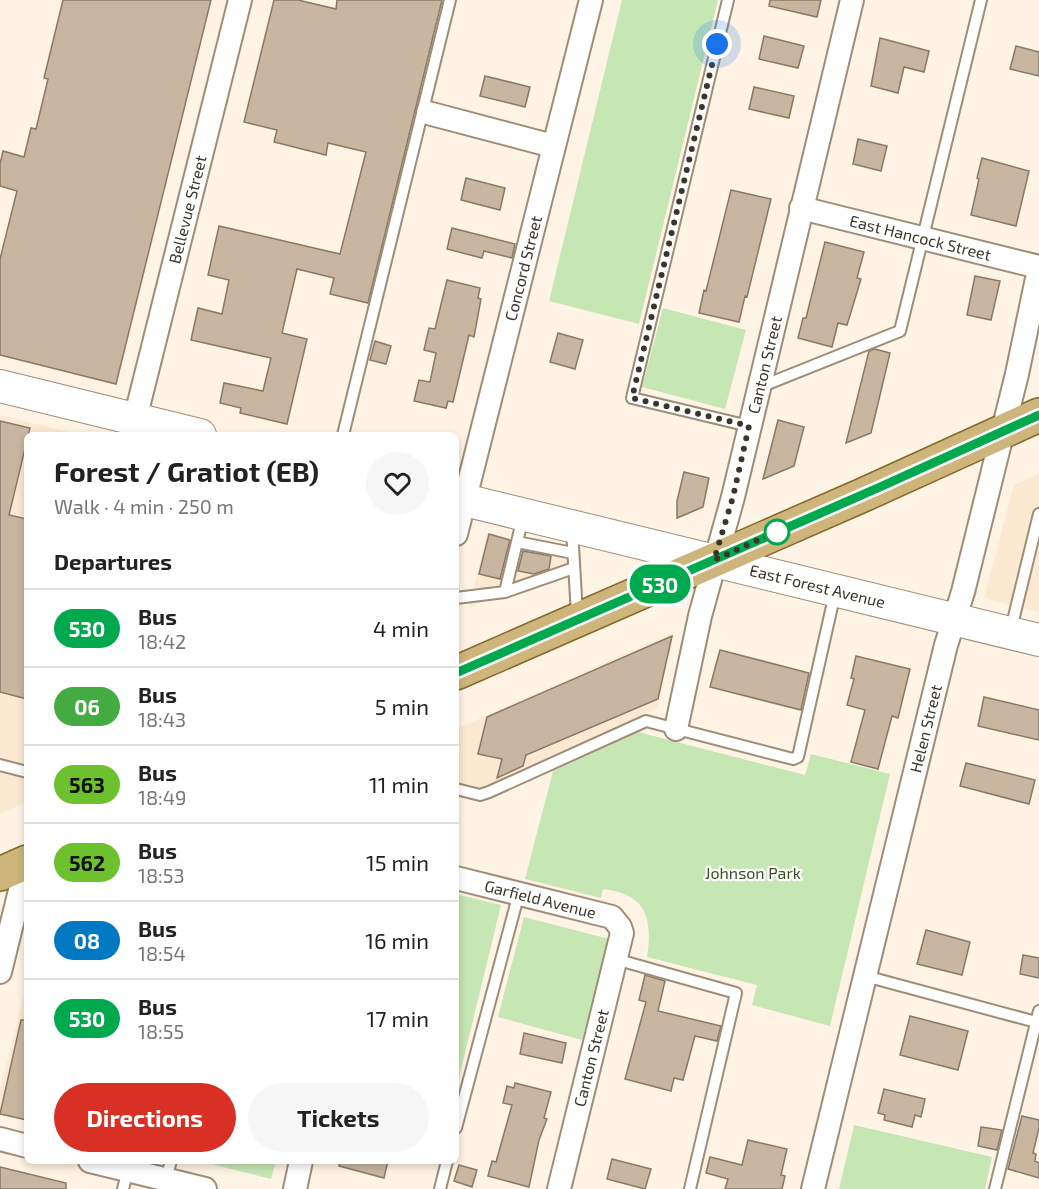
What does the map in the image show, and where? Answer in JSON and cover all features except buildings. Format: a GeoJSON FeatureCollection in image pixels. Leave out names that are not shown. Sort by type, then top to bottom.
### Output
{"type":"FeatureCollection","features":[{"type":"Feature","properties":{"kind":"main road"},"geometry":{"type":"LineString","coordinates":[[0,386],[188,432]]}},
{"type":"Feature","properties":{"kind":"main road"},"geometry":{"type":"LineString","coordinates":[[459,672],[1039,415]]}},
{"type":"Feature","properties":{"kind":"main road","name":"East Forest Avenue"},"geometry":{"type":"LineString","coordinates":[[460,499],[520,528],[572,539],[714,560],[1025,636]]}},
{"type":"Feature","properties":{"kind":"main road"},"geometry":{"type":"LineString","coordinates":[[0,874],[24,863]]}},
{"type":"Feature","properties":{"kind":"street","name":"Bellevue Street"},"geometry":{"type":"LineString","coordinates":[[135,419],[240,0]]}},
{"type":"Feature","properties":{"kind":"street","name":"Concord Street"},"geometry":{"type":"LineString","coordinates":[[460,499],[591,0]]}},
{"type":"Feature","properties":{"kind":"street","name":"Canton Street"},"geometry":{"type":"LineString","coordinates":[[676,729],[714,560],[733,497],[852,0]]}},
{"type":"Feature","properties":{"kind":"street"},"geometry":{"type":"LineString","coordinates":[[428,113],[553,146]]}},
{"type":"Feature","properties":{"kind":"street","name":"East Hancock Street"},"geometry":{"type":"LineString","coordinates":[[801,208],[1039,268]]}},
{"type":"Feature","properties":{"kind":"street","name":"Helen Street"},"geometry":{"type":"LineString","coordinates":[[813,1189],[953,618],[963,592],[1017,374],[1039,268]]}},
{"type":"Feature","properties":{"kind":"street"},"geometry":{"type":"LineString","coordinates":[[0,972],[24,874]]}},
{"type":"Feature","properties":{"kind":"street","name":"Garfield Avenue"},"geometry":{"type":"LineString","coordinates":[[459,879],[612,916],[620,927]]}},
{"type":"Feature","properties":{"kind":"street","name":"Canton Street"},"geometry":{"type":"LineString","coordinates":[[559,1189],[622,933],[620,927]]}},
{"type":"Feature","properties":{"kind":"street"},"geometry":{"type":"LineString","coordinates":[[0,1139],[24,1145]]}},
{"type":"Feature","properties":{"kind":"street"},"geometry":{"type":"LineString","coordinates":[[96,1164],[126,1180],[168,1170],[205,1189]]}},
{"type":"Feature","properties":{"kind":"street"},"geometry":{"type":"LineString","coordinates":[[295,1189],[301,1164]]}},
{"type":"Feature","properties":{"kind":"lane"},"geometry":{"type":"LineString","coordinates":[[344,432],[450,0]]}},
{"type":"Feature","properties":{"kind":"lane"},"geometry":{"type":"LineString","coordinates":[[728,0],[632,398],[749,426]]}},
{"type":"Feature","properties":{"kind":"lane"},"geometry":{"type":"LineString","coordinates":[[758,388],[900,331],[981,0]]}},
{"type":"Feature","properties":{"kind":"lane"},"geometry":{"type":"LineString","coordinates":[[1025,636],[1039,514]]}},
{"type":"Feature","properties":{"kind":"lane"},"geometry":{"type":"LineString","coordinates":[[505,592],[520,528]]}},
{"type":"Feature","properties":{"kind":"lane"},"geometry":{"type":"LineString","coordinates":[[572,539],[577,620]]}},
{"type":"Feature","properties":{"kind":"lane"},"geometry":{"type":"LineString","coordinates":[[459,598],[505,592],[574,568]]}},
{"type":"Feature","properties":{"kind":"lane"},"geometry":{"type":"LineString","coordinates":[[459,790],[480,795],[489,792],[646,721],[793,759],[798,757],[836,590]]}},
{"type":"Feature","properties":{"kind":"lane"},"geometry":{"type":"LineString","coordinates":[[0,765],[24,771]]}},
{"type":"Feature","properties":{"kind":"lane"},"geometry":{"type":"LineString","coordinates":[[459,1117],[519,893]]}},
{"type":"Feature","properties":{"kind":"lane"},"geometry":{"type":"LineString","coordinates":[[615,959],[736,993],[690,1189]]}},
{"type":"Feature","properties":{"kind":"lane"},"geometry":{"type":"LineString","coordinates":[[866,976],[1038,1016],[995,1189]]}},
{"type":"Feature","properties":{"kind":"lane"},"geometry":{"type":"LineString","coordinates":[[440,1189],[446,1164]]}},
{"type":"Feature","properties":{"kind":"shaded area"},"geometry":{"type":"Polygon","coordinates":[[[0,415],[69,432],[24,432],[24,803],[0,814],[0,415]]]}},
{"type":"Feature","properties":{"kind":"shaded area"},"geometry":{"type":"Polygon","coordinates":[[[1039,474],[1039,612],[984,598],[1014,485],[1039,474]]]}},
{"type":"Feature","properties":{"kind":"shaded area"},"geometry":{"type":"Polygon","coordinates":[[[487,533],[582,557],[469,608],[487,533]]]}},
{"type":"Feature","properties":{"kind":"shaded area"},"geometry":{"type":"Polygon","coordinates":[[[674,632],[657,708],[481,788],[459,783],[459,728],[674,632]]]}},
{"type":"Feature","properties":{"kind":"shaded area"},"geometry":{"type":"Polygon","coordinates":[[[24,994],[24,1115],[0,1109],[0,1089],[24,994]]]}},
{"type":"Feature","properties":{"kind":"green space"},"geometry":{"type":"Polygon","coordinates":[[[622,0],[718,0],[639,324],[549,301],[622,0]]]}},
{"type":"Feature","properties":{"kind":"green space"},"geometry":{"type":"Polygon","coordinates":[[[663,308],[746,330],[725,409],[642,387],[663,308]]]}},
{"type":"Feature","properties":{"kind":"green space","name":"Johnson Park"},"geometry":{"type":"Polygon","coordinates":[[[638,732],[805,775],[811,754],[890,774],[830,1026],[752,1005],[757,985],[647,957],[649,930],[647,919],[637,902],[629,896],[603,889],[601,898],[525,879],[553,771],[638,732]]]}},
{"type":"Feature","properties":{"kind":"green space"},"geometry":{"type":"Polygon","coordinates":[[[459,895],[501,905],[459,1078],[459,895]]]}},
{"type":"Feature","properties":{"kind":"green space"},"geometry":{"type":"Polygon","coordinates":[[[524,917],[609,939],[582,1040],[498,1017],[524,917]]]}},
{"type":"Feature","properties":{"kind":"green space"},"geometry":{"type":"Polygon","coordinates":[[[854,1125],[992,1157],[985,1189],[839,1189],[854,1125]]]}},
{"type":"Feature","properties":{"kind":"green space"},"geometry":{"type":"Polygon","coordinates":[[[211,1164],[275,1164],[271,1179],[211,1164]]]}},
{"type":"Feature","properties":{"kind":"bus line","name":"530"},"geometry":{"type":"LineString","coordinates":[[459,672],[1039,415]]}},
{"type":"Feature","properties":{"kind":"route"},"geometry":{"type":"LineString","coordinates":[[717,44],[632,398],[749,426],[733,497],[714,560],[785,528],[777,532]]}}]}
